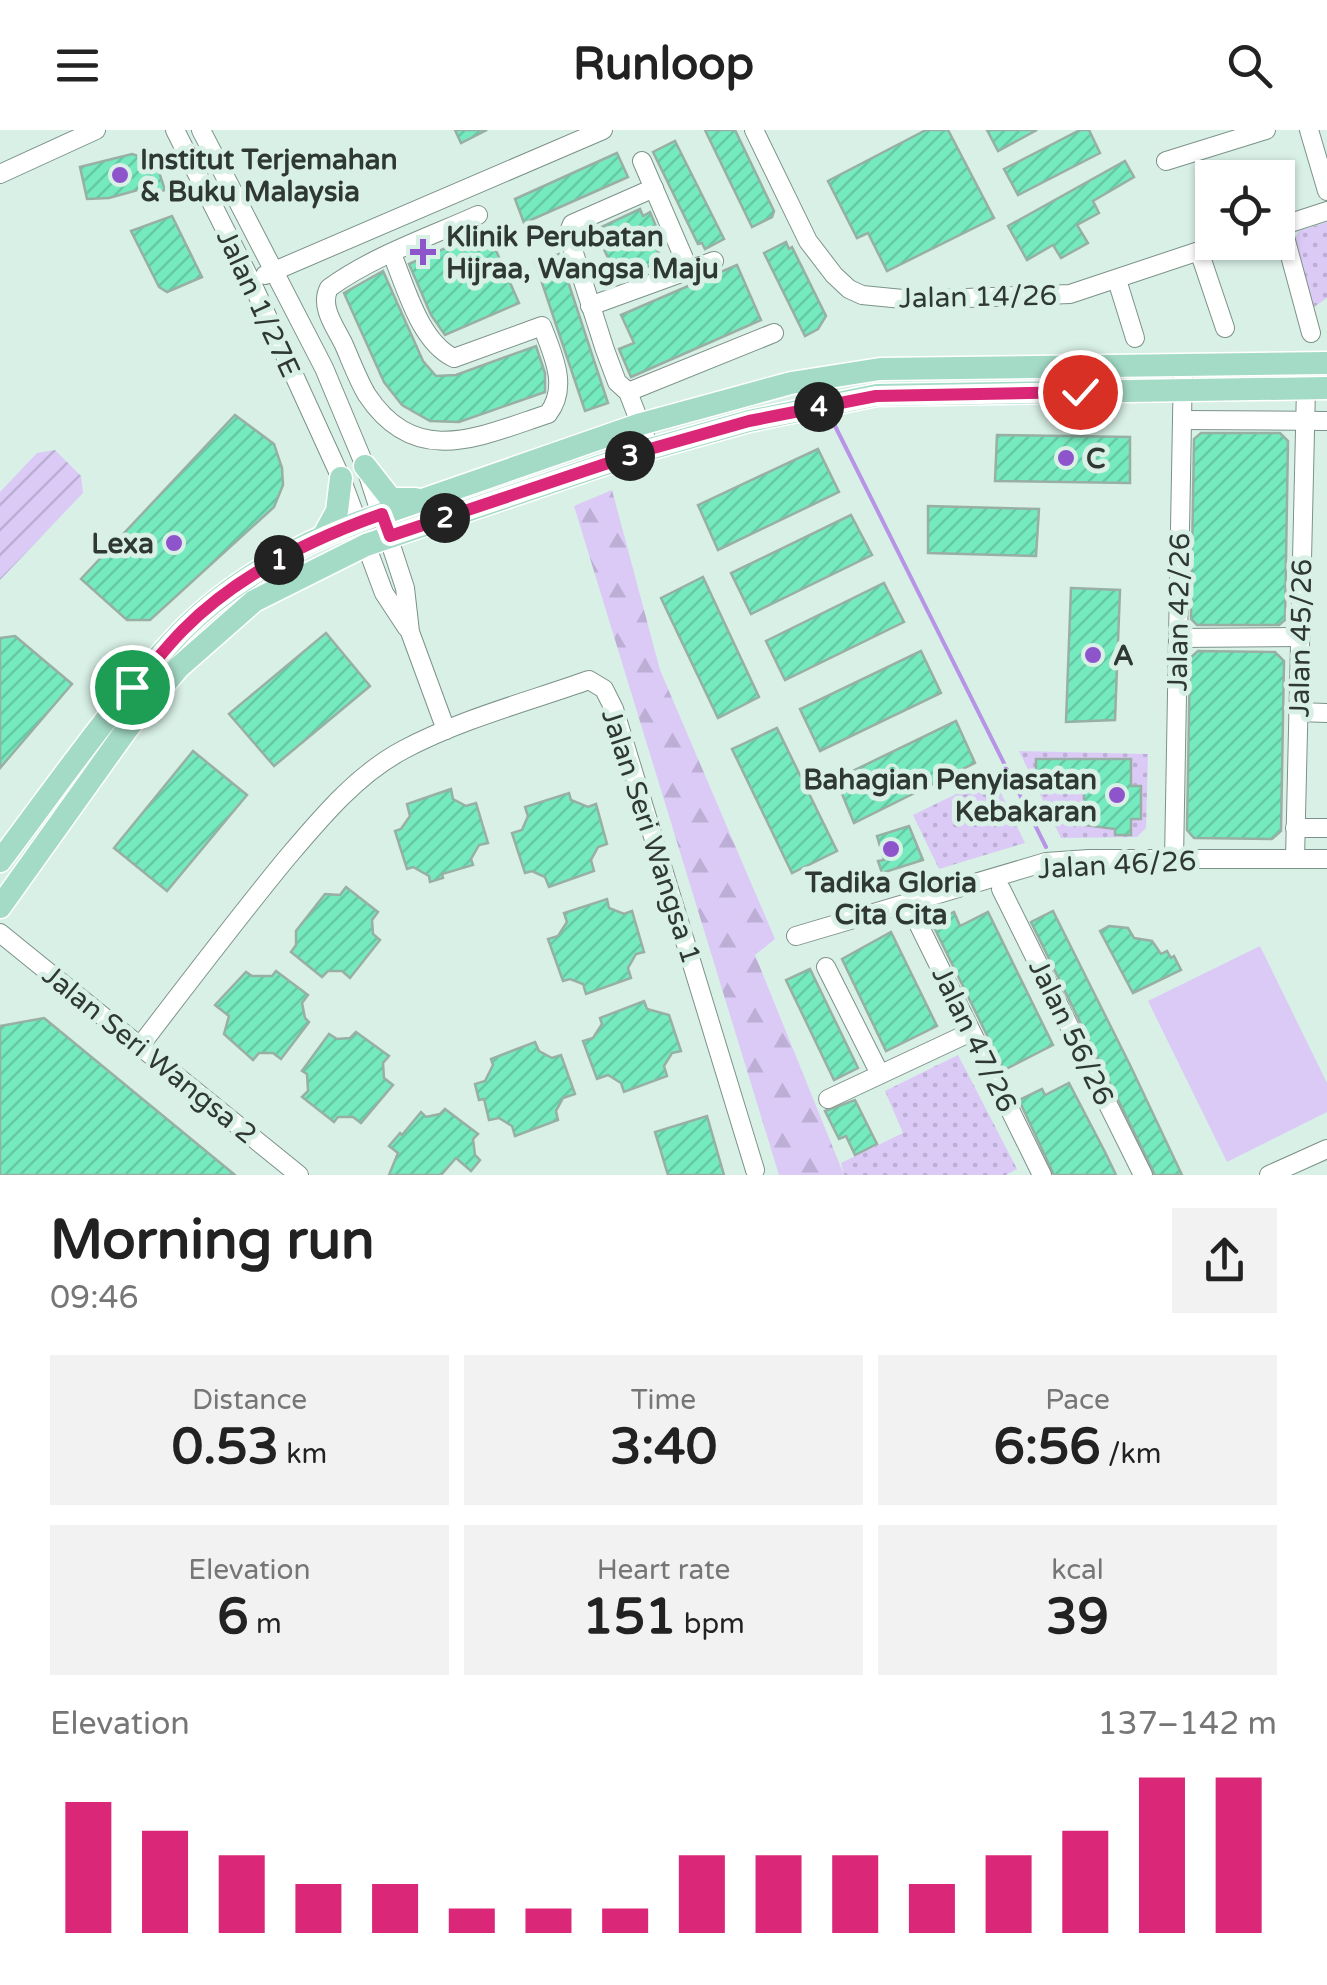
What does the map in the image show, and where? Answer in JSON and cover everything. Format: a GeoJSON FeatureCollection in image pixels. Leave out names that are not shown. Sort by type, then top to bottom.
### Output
{"type":"FeatureCollection","features":[{"type":"Feature","properties":{"kind":"main road"},"geometry":{"type":"LineString","coordinates":[[0,861],[132,687],[184,630],[243,583],[324,535],[358,522],[641,424],[790,383],[880,369],[1327,363]]}},
{"type":"Feature","properties":{"kind":"main road"},"geometry":{"type":"LineString","coordinates":[[0,907],[127,729],[179,667],[254,601],[390,536],[650,449],[749,421],[876,396],[1316,388]]}},
{"type":"Feature","properties":{"kind":"main road"},"geometry":{"type":"LineString","coordinates":[[365,466],[390,499],[428,498]]}},
{"type":"Feature","properties":{"kind":"main road"},"geometry":{"type":"LineString","coordinates":[[324,535],[337,511],[341,478]]}},
{"type":"Feature","properties":{"kind":"street"},"geometry":{"type":"LineString","coordinates":[[0,174],[96,130]]}},
{"type":"Feature","properties":{"kind":"street","name":"Jalan 1/27E"},"geometry":{"type":"LineString","coordinates":[[175,130],[251,282],[341,478],[384,593],[410,632]]}},
{"type":"Feature","properties":{"kind":"street","name":"Jalan 1/27E"},"geometry":{"type":"LineString","coordinates":[[202,130],[324,368],[365,466],[405,588],[410,632]]}},
{"type":"Feature","properties":{"kind":"street"},"geometry":{"type":"LineString","coordinates":[[251,282],[604,130]]}},
{"type":"Feature","properties":{"kind":"street","name":"Jalan 14/26"},"geometry":{"type":"LineString","coordinates":[[754,130],[808,241],[834,275],[862,295],[913,300],[1070,294],[1195,252]]}},
{"type":"Feature","properties":{"kind":"street"},"geometry":{"type":"LineString","coordinates":[[1166,160],[1266,130]]}},
{"type":"Feature","properties":{"kind":"street"},"geometry":{"type":"LineString","coordinates":[[1308,130],[1327,191]]}},
{"type":"Feature","properties":{"kind":"street"},"geometry":{"type":"LineString","coordinates":[[642,161],[690,270]]}},
{"type":"Feature","properties":{"kind":"street"},"geometry":{"type":"LineString","coordinates":[[650,449],[628,392],[617,382],[568,234],[572,224],[654,188]]}},
{"type":"Feature","properties":{"kind":"street"},"geometry":{"type":"LineString","coordinates":[[1295,221],[1327,211]]}},
{"type":"Feature","properties":{"kind":"street"},"geometry":{"type":"LineString","coordinates":[[392,254],[420,320],[440,352],[454,358],[542,326],[559,379],[557,402],[548,414],[458,442],[412,437],[387,419],[366,394],[325,306],[326,295],[343,278],[392,254],[478,215]]}},
{"type":"Feature","properties":{"kind":"street"},"geometry":{"type":"LineString","coordinates":[[1202,260],[1226,328]]}},
{"type":"Feature","properties":{"kind":"street"},"geometry":{"type":"LineString","coordinates":[[1290,260],[1311,332]]}},
{"type":"Feature","properties":{"kind":"street"},"geometry":{"type":"LineString","coordinates":[[590,306],[714,262]]}},
{"type":"Feature","properties":{"kind":"street"},"geometry":{"type":"LineString","coordinates":[[1117,280],[1136,338]]}},
{"type":"Feature","properties":{"kind":"street"},"geometry":{"type":"LineString","coordinates":[[628,392],[774,333]]}},
{"type":"Feature","properties":{"kind":"street"},"geometry":{"type":"LineString","coordinates":[[324,368],[350,358]]}},
{"type":"Feature","properties":{"kind":"street","name":"Jalan 42/26"},"geometry":{"type":"LineString","coordinates":[[1174,859],[1183,365]]}},
{"type":"Feature","properties":{"kind":"street","name":"Jalan 45/26"},"geometry":{"type":"LineString","coordinates":[[1295,859],[1305,421],[1316,388]]}},
{"type":"Feature","properties":{"kind":"street"},"geometry":{"type":"LineString","coordinates":[[1182,420],[1327,421]]}},
{"type":"Feature","properties":{"kind":"street"},"geometry":{"type":"LineString","coordinates":[[410,632],[446,730]]}},
{"type":"Feature","properties":{"kind":"street"},"geometry":{"type":"LineString","coordinates":[[1178,638],[1300,637]]}},
{"type":"Feature","properties":{"kind":"street","name":"Jalan Seri Wangsa 1"},"geometry":{"type":"LineString","coordinates":[[140,1046],[324,814],[400,751],[446,730],[589,680],[604,689],[614,708],[755,1170]]}},
{"type":"Feature","properties":{"kind":"street"},"geometry":{"type":"LineString","coordinates":[[1298,712],[1327,713]]}},
{"type":"Feature","properties":{"kind":"street"},"geometry":{"type":"LineString","coordinates":[[1295,828],[1327,828]]}},
{"type":"Feature","properties":{"kind":"street","name":"Jalan 46/26"},"geometry":{"type":"LineString","coordinates":[[796,936],[1046,862],[1327,859]]}},
{"type":"Feature","properties":{"kind":"street","name":"Jalan 56/26"},"geometry":{"type":"LineString","coordinates":[[1001,889],[1143,1175]]}},
{"type":"Feature","properties":{"kind":"street","name":"Jalan 47/26"},"geometry":{"type":"LineString","coordinates":[[908,903],[1042,1175]]}},
{"type":"Feature","properties":{"kind":"street","name":"Jalan Seri Wangsa 2"},"geometry":{"type":"LineString","coordinates":[[0,932],[300,1175]]}},
{"type":"Feature","properties":{"kind":"street"},"geometry":{"type":"LineString","coordinates":[[826,967],[880,1074]]}},
{"type":"Feature","properties":{"kind":"street"},"geometry":{"type":"LineString","coordinates":[[828,1099],[972,1032]]}},
{"type":"Feature","properties":{"kind":"street"},"geometry":{"type":"LineString","coordinates":[[1270,1175],[1327,1149]]}},
{"type":"Feature","properties":{"kind":"green space"},"geometry":{"type":"Polygon","coordinates":[[[1327,222],[1327,298],[1314,307],[1295,248],[1299,231],[1327,222]]]}},
{"type":"Feature","properties":{"kind":"green space"},"geometry":{"type":"Polygon","coordinates":[[[55,450],[81,476],[83,493],[0,580],[0,492],[37,453],[55,450]]]}},
{"type":"Feature","properties":{"kind":"green space"},"geometry":{"type":"Polygon","coordinates":[[[612,490],[660,670],[775,939],[755,955],[844,1175],[779,1175],[574,506],[612,490]]]}},
{"type":"Feature","properties":{"kind":"green space"},"geometry":{"type":"Polygon","coordinates":[[[1019,751],[1148,754],[1146,828],[1137,837],[1061,838],[1019,751]]]}},
{"type":"Feature","properties":{"kind":"green space"},"geometry":{"type":"Polygon","coordinates":[[[993,776],[1025,843],[939,869],[913,815],[993,776]]]}},
{"type":"Feature","properties":{"kind":"green space"},"geometry":{"type":"Polygon","coordinates":[[[1260,946],[1327,1083],[1327,1112],[1227,1162],[1148,1001],[1260,946]]]}},
{"type":"Feature","properties":{"kind":"green space"},"geometry":{"type":"Polygon","coordinates":[[[958,1055],[1017,1169],[1006,1175],[844,1175],[841,1163],[903,1133],[885,1091],[958,1055]]]}},
{"type":"Feature","properties":{"kind":"building"},"geometry":{"type":"Polygon","coordinates":[[[455,130],[487,130],[461,143],[455,130]]]}},
{"type":"Feature","properties":{"kind":"building"},"geometry":{"type":"Polygon","coordinates":[[[705,130],[735,130],[774,211],[772,217],[752,227],[705,130]]]}},
{"type":"Feature","properties":{"kind":"building"},"geometry":{"type":"Polygon","coordinates":[[[926,130],[948,130],[994,218],[887,271],[868,233],[857,238],[828,181],[926,130]]]}},
{"type":"Feature","properties":{"kind":"building"},"geometry":{"type":"Polygon","coordinates":[[[987,130],[1037,130],[998,151],[987,130]]]}},
{"type":"Feature","properties":{"kind":"building"},"geometry":{"type":"Polygon","coordinates":[[[1080,130],[1089,130],[1100,153],[1018,195],[1004,169],[1080,130]]]}},
{"type":"Feature","properties":{"kind":"building"},"geometry":{"type":"Polygon","coordinates":[[[675,141],[724,239],[705,249],[702,243],[698,244],[653,152],[675,141]]]}},
{"type":"Feature","properties":{"kind":"building"},"geometry":{"type":"Polygon","coordinates":[[[617,153],[628,177],[524,223],[515,199],[617,153]]]}},
{"type":"Feature","properties":{"kind":"building"},"geometry":{"type":"Polygon","coordinates":[[[132,154],[154,157],[165,190],[147,196],[145,188],[109,198],[87,199],[80,167],[132,154]]]}},
{"type":"Feature","properties":{"kind":"building"},"geometry":{"type":"Polygon","coordinates":[[[1125,161],[1134,177],[1093,201],[1099,213],[1077,225],[1088,243],[1061,258],[1053,245],[1027,260],[1008,226],[1125,161]]]}},
{"type":"Feature","properties":{"kind":"building"},"geometry":{"type":"Polygon","coordinates":[[[640,209],[643,216],[650,212],[658,231],[650,234],[662,260],[609,285],[599,264],[609,260],[595,230],[640,209]]]}},
{"type":"Feature","properties":{"kind":"building"},"geometry":{"type":"Polygon","coordinates":[[[172,216],[202,277],[167,292],[159,287],[131,231],[172,216]]]}},
{"type":"Feature","properties":{"kind":"building"},"geometry":{"type":"Polygon","coordinates":[[[487,230],[519,303],[445,335],[431,315],[409,264],[487,230]]]}},
{"type":"Feature","properties":{"kind":"building"},"geometry":{"type":"Polygon","coordinates":[[[786,242],[826,316],[818,329],[805,336],[764,253],[786,242]]]}},
{"type":"Feature","properties":{"kind":"building"},"geometry":{"type":"Polygon","coordinates":[[[559,254],[608,403],[585,411],[535,262],[559,254]]]}},
{"type":"Feature","properties":{"kind":"building"},"geometry":{"type":"Polygon","coordinates":[[[737,265],[761,320],[631,377],[619,349],[634,343],[621,315],[737,265]]]}},
{"type":"Feature","properties":{"kind":"building"},"geometry":{"type":"Polygon","coordinates":[[[383,271],[423,361],[436,376],[456,375],[536,346],[545,373],[545,392],[459,422],[430,421],[402,405],[384,382],[344,293],[383,271]]]}},
{"type":"Feature","properties":{"kind":"building","name":"Lexa"},"geometry":{"type":"Polygon","coordinates":[[[235,415],[274,444],[283,485],[274,507],[150,620],[127,620],[81,579],[235,415]]]}},
{"type":"Feature","properties":{"kind":"building"},"geometry":{"type":"Polygon","coordinates":[[[1201,433],[1280,433],[1288,441],[1285,620],[1279,625],[1197,625],[1191,619],[1194,439],[1201,433]]]}},
{"type":"Feature","properties":{"kind":"building","name":"C"},"geometry":{"type":"Polygon","coordinates":[[[997,435],[1130,437],[1130,483],[995,481],[997,435]]]}},
{"type":"Feature","properties":{"kind":"building"},"geometry":{"type":"Polygon","coordinates":[[[818,449],[839,492],[718,550],[698,505],[818,449]]]}},
{"type":"Feature","properties":{"kind":"building"},"geometry":{"type":"Polygon","coordinates":[[[928,506],[1039,509],[1036,556],[928,553],[928,506]]]}},
{"type":"Feature","properties":{"kind":"building"},"geometry":{"type":"Polygon","coordinates":[[[851,515],[872,555],[751,614],[731,573],[851,515]]]}},
{"type":"Feature","properties":{"kind":"building"},"geometry":{"type":"Polygon","coordinates":[[[703,577],[759,697],[718,718],[661,598],[703,577]]]}},
{"type":"Feature","properties":{"kind":"building"},"geometry":{"type":"Polygon","coordinates":[[[884,583],[904,622],[785,680],[766,641],[884,583]]]}},
{"type":"Feature","properties":{"kind":"building","name":"A"},"geometry":{"type":"Polygon","coordinates":[[[1071,588],[1120,590],[1115,720],[1066,722],[1071,588]]]}},
{"type":"Feature","properties":{"kind":"building"},"geometry":{"type":"Polygon","coordinates":[[[326,633],[370,686],[274,766],[229,714],[326,633]]]}},
{"type":"Feature","properties":{"kind":"building"},"geometry":{"type":"Polygon","coordinates":[[[15,636],[72,684],[0,768],[0,638],[15,636]]]}},
{"type":"Feature","properties":{"kind":"building"},"geometry":{"type":"Polygon","coordinates":[[[921,651],[941,693],[820,751],[800,709],[921,651]]]}},
{"type":"Feature","properties":{"kind":"building"},"geometry":{"type":"Polygon","coordinates":[[[1198,651],[1275,652],[1284,661],[1281,831],[1272,839],[1194,838],[1187,830],[1190,658],[1198,651]]]}},
{"type":"Feature","properties":{"kind":"building"},"geometry":{"type":"Polygon","coordinates":[[[956,721],[975,763],[854,823],[836,779],[956,721]]]}},
{"type":"Feature","properties":{"kind":"building"},"geometry":{"type":"Polygon","coordinates":[[[777,728],[837,851],[792,873],[732,749],[777,728]]]}},
{"type":"Feature","properties":{"kind":"building"},"geometry":{"type":"Polygon","coordinates":[[[193,751],[247,795],[167,891],[114,848],[193,751]]]}},
{"type":"Feature","properties":{"kind":"building","name":"Bahagian Penyiasatan Kebakaran"},"geometry":{"type":"Polygon","coordinates":[[[1036,759],[1131,759],[1131,786],[1141,786],[1141,819],[1131,819],[1131,835],[1115,835],[1115,829],[1084,825],[1084,788],[1036,788],[1036,759]]]}},
{"type":"Feature","properties":{"kind":"building"},"geometry":{"type":"Polygon","coordinates":[[[451,789],[453,799],[466,806],[476,803],[488,843],[479,845],[471,859],[473,865],[442,874],[443,878],[430,882],[429,876],[413,867],[407,869],[395,831],[410,816],[407,804],[451,789]]]}},
{"type":"Feature","properties":{"kind":"building"},"geometry":{"type":"Polygon","coordinates":[[[569,793],[571,800],[588,807],[596,804],[607,844],[598,847],[591,860],[594,871],[549,887],[545,877],[532,871],[525,873],[512,833],[522,830],[528,816],[525,807],[569,793]]]}},
{"type":"Feature","properties":{"kind":"building","name":"Tadika Gloria Cita Cita"},"geometry":{"type":"Polygon","coordinates":[[[909,826],[923,860],[882,873],[878,861],[884,860],[877,836],[909,826]]]}},
{"type":"Feature","properties":{"kind":"building"},"geometry":{"type":"Polygon","coordinates":[[[834,876],[838,886],[819,892],[816,882],[834,876]]]}},
{"type":"Feature","properties":{"kind":"building"},"geometry":{"type":"Polygon","coordinates":[[[346,887],[378,912],[372,920],[373,934],[380,940],[350,978],[342,971],[328,971],[322,977],[291,952],[296,945],[296,931],[325,894],[340,895],[346,887]]]}},
{"type":"Feature","properties":{"kind":"building"},"geometry":{"type":"Polygon","coordinates":[[[607,899],[609,908],[624,914],[632,911],[644,952],[636,954],[628,968],[631,978],[586,994],[583,984],[570,979],[563,981],[548,939],[558,936],[567,922],[564,913],[607,899]]]}},
{"type":"Feature","properties":{"kind":"building"},"geometry":{"type":"Polygon","coordinates":[[[1053,911],[1182,1175],[1155,1175],[1031,922],[1053,911]]]}},
{"type":"Feature","properties":{"kind":"building"},"geometry":{"type":"Polygon","coordinates":[[[954,912],[960,926],[988,912],[1053,1045],[1004,1070],[932,923],[954,912]]]}},
{"type":"Feature","properties":{"kind":"building"},"geometry":{"type":"Polygon","coordinates":[[[1109,926],[1128,928],[1134,938],[1152,941],[1161,954],[1167,951],[1171,958],[1174,956],[1181,970],[1133,993],[1100,931],[1109,926]]]}},
{"type":"Feature","properties":{"kind":"building"},"geometry":{"type":"Polygon","coordinates":[[[891,932],[937,1026],[886,1051],[842,959],[891,932]]]}},
{"type":"Feature","properties":{"kind":"building"},"geometry":{"type":"Polygon","coordinates":[[[810,969],[858,1068],[834,1080],[786,980],[810,969]]]}},
{"type":"Feature","properties":{"kind":"building"},"geometry":{"type":"Polygon","coordinates":[[[276,971],[308,995],[302,1003],[309,1022],[281,1059],[273,1053],[259,1053],[253,1060],[224,1034],[229,1016],[215,1005],[246,972],[252,976],[272,976],[276,971]]]}},
{"type":"Feature","properties":{"kind":"building"},"geometry":{"type":"Polygon","coordinates":[[[644,1001],[647,1009],[669,1015],[681,1051],[672,1053],[664,1066],[667,1076],[624,1092],[621,1083],[608,1075],[597,1079],[583,1041],[593,1038],[602,1024],[600,1018],[644,1001]]]}},
{"type":"Feature","properties":{"kind":"building"},"geometry":{"type":"Polygon","coordinates":[[[44,1018],[235,1175],[0,1175],[0,1026],[44,1018]]]}},
{"type":"Feature","properties":{"kind":"building"},"geometry":{"type":"Polygon","coordinates":[[[356,1032],[389,1056],[383,1063],[384,1078],[393,1085],[361,1123],[353,1117],[338,1117],[334,1122],[302,1097],[308,1091],[307,1074],[302,1071],[329,1034],[337,1039],[350,1038],[356,1032]]]}},
{"type":"Feature","properties":{"kind":"building"},"geometry":{"type":"Polygon","coordinates":[[[535,1042],[539,1051],[552,1058],[561,1055],[575,1094],[563,1098],[556,1111],[558,1120],[515,1136],[512,1126],[499,1118],[489,1120],[475,1084],[485,1081],[493,1065],[491,1059],[535,1042]]]}},
{"type":"Feature","properties":{"kind":"building"},"geometry":{"type":"Polygon","coordinates":[[[1069,1083],[1116,1175],[1054,1175],[1019,1100],[1042,1089],[1045,1095],[1069,1083]]]}},
{"type":"Feature","properties":{"kind":"building"},"geometry":{"type":"Polygon","coordinates":[[[855,1100],[877,1144],[855,1155],[846,1136],[839,1139],[825,1111],[855,1100]]]}},
{"type":"Feature","properties":{"kind":"building"},"geometry":{"type":"Polygon","coordinates":[[[445,1109],[478,1134],[473,1139],[475,1155],[480,1160],[471,1171],[456,1158],[441,1175],[389,1175],[398,1153],[389,1146],[400,1133],[421,1112],[426,1117],[445,1109]]]}},
{"type":"Feature","properties":{"kind":"building"},"geometry":{"type":"Polygon","coordinates":[[[707,1116],[724,1175],[668,1175],[655,1132],[707,1116]]]}},
{"type":"Feature","properties":{"kind":"waterway"},"geometry":{"type":"LineString","coordinates":[[830,416],[1046,847]]}},
{"type":"Feature","properties":{"kind":"place","name":"Institut Terjemahan & Buku Malaysia"},"geometry":{"type":"Point","coordinates":[120,175]}},
{"type":"Feature","properties":{"kind":"place","name":"Klinik Perubatan Hijraa, Wangsa Maju"},"geometry":{"type":"Point","coordinates":[423,252]}},
{"type":"Feature","properties":{"kind":"place","name":"C"},"geometry":{"type":"Point","coordinates":[1066,458]}},
{"type":"Feature","properties":{"kind":"place","name":"Lexa"},"geometry":{"type":"Point","coordinates":[174,543]}},
{"type":"Feature","properties":{"kind":"place","name":"A"},"geometry":{"type":"Point","coordinates":[1093,655]}},
{"type":"Feature","properties":{"kind":"place","name":"Bahagian Penyiasatan Kebakaran"},"geometry":{"type":"Point","coordinates":[1117,795]}},
{"type":"Feature","properties":{"kind":"place","name":"Tadika Gloria Cita Cita"},"geometry":{"type":"Point","coordinates":[891,849]}},
{"type":"Feature","properties":{"kind":"route"},"geometry":{"type":"LineString","coordinates":[[132,687],[202,613],[243,583],[324,535],[382,514],[390,536],[650,449],[749,421],[876,396],[1080,392]]}}]}
